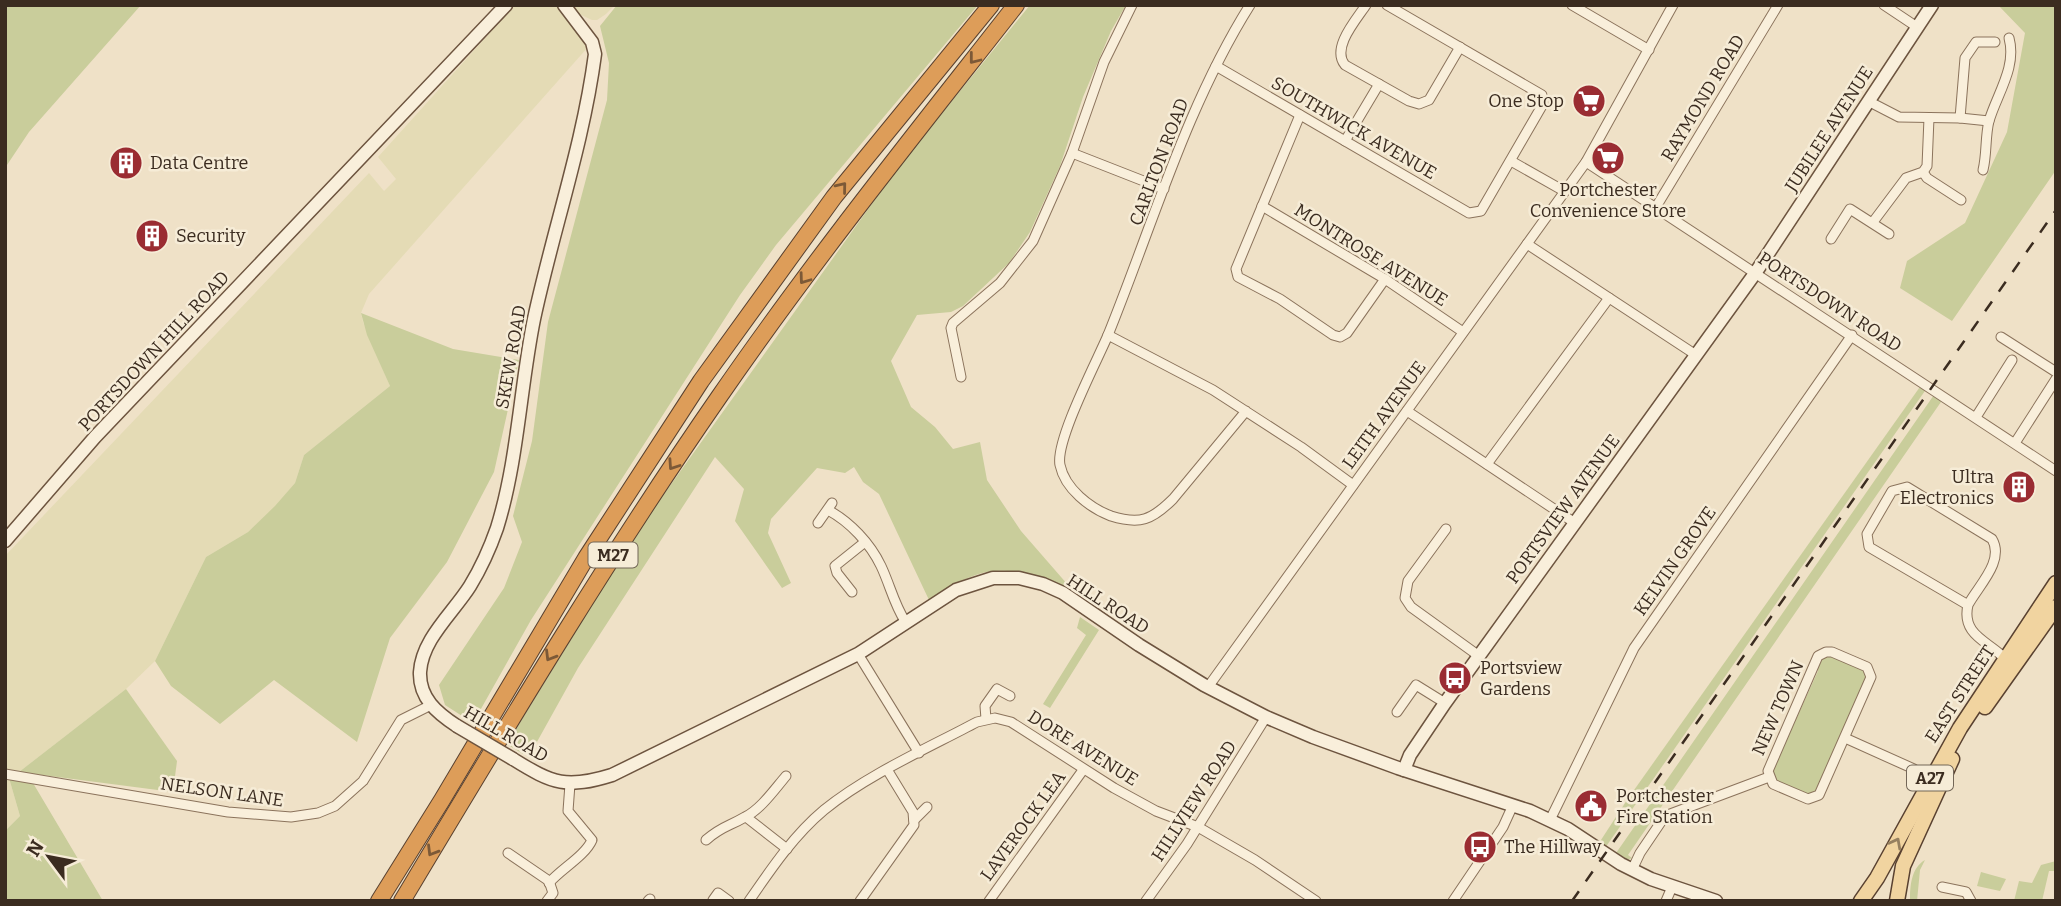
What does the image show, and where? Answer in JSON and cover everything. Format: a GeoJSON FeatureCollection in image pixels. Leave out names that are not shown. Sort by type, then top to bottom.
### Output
{"type":"FeatureCollection","features":[{"type":"Feature","properties":{"kind":"highway","name":"M27"},"geometry":{"type":"LineString","coordinates":[[379,901],[586,558],[701,381],[834,197],[991,5]]}},
{"type":"Feature","properties":{"kind":"highway","name":"M27"},"geometry":{"type":"LineString","coordinates":[[402,901],[603,570],[720,396],[844,224],[1016,5]]}},
{"type":"Feature","properties":{"kind":"main road","name":"EAST STREET"},"geometry":{"type":"LineString","coordinates":[[1861,901],[1877,878],[1942,758],[2055,586]]}},
{"type":"Feature","properties":{"kind":"main road","name":"EAST STREET"},"geometry":{"type":"LineString","coordinates":[[1897,901],[1903,866],[1947,768],[1970,729],[2056,607]]}},
{"type":"Feature","properties":{"kind":"street","name":"PORTSDOWN HILL ROAD"},"geometry":{"type":"LineString","coordinates":[[5,541],[96,437],[506,5]]}},
{"type":"Feature","properties":{"kind":"street","name":"SKEW ROAD"},"geometry":{"type":"LineString","coordinates":[[431,705],[422,691],[422,659],[429,643],[471,585],[480,568],[507,493],[534,317],[575,159],[592,79],[595,54],[592,42],[564,5]]}},
{"type":"Feature","properties":{"kind":"street"},"geometry":{"type":"LineString","coordinates":[[961,377],[951,328],[953,323],[986,297],[1024,255],[1033,241],[1072,153],[1102,66],[1132,5]]}},
{"type":"Feature","properties":{"kind":"street","name":"CARLTON ROAD"},"geometry":{"type":"LineString","coordinates":[[1246,411],[1195,475],[1162,511],[1148,519],[1133,521],[1093,507],[1071,487],[1060,464],[1060,454],[1074,414],[1108,335],[1164,189],[1216,66],[1250,5]]}},
{"type":"Feature","properties":{"kind":"street"},"geometry":{"type":"LineString","coordinates":[[1366,5],[1341,46],[1339,54],[1345,65],[1414,104],[1425,102],[1431,97],[1460,47]]}},
{"type":"Feature","properties":{"kind":"street"},"geometry":{"type":"LineString","coordinates":[[1387,5],[1542,95],[1543,104],[1511,161],[1564,191]]}},
{"type":"Feature","properties":{"kind":"street"},"geometry":{"type":"LineString","coordinates":[[1572,5],[1584,8],[1649,50]]}},
{"type":"Feature","properties":{"kind":"street","name":"LEITH AVENUE"},"geometry":{"type":"LineString","coordinates":[[1208,687],[1586,162],[1673,5]]}},
{"type":"Feature","properties":{"kind":"street","name":"RAYMOND ROAD"},"geometry":{"type":"LineString","coordinates":[[1656,207],[1778,5]]}},
{"type":"Feature","properties":{"kind":"street"},"geometry":{"type":"LineString","coordinates":[[1884,5],[1917,27]]}},
{"type":"Feature","properties":{"kind":"street","name":"JUBILEE AVENUE"},"geometry":{"type":"LineString","coordinates":[[1756,272],[1932,5]]}},
{"type":"Feature","properties":{"kind":"street"},"geometry":{"type":"LineString","coordinates":[[1983,170],[1989,121],[2006,77],[2011,55],[2009,38]]}},
{"type":"Feature","properties":{"kind":"street"},"geometry":{"type":"LineString","coordinates":[[1960,118],[1965,58],[1976,42],[1995,42]]}},
{"type":"Feature","properties":{"kind":"street","name":"SOUTHWICK AVENUE"},"geometry":{"type":"LineString","coordinates":[[1216,66],[1469,213],[1478,213],[1484,208],[1511,161]]}},
{"type":"Feature","properties":{"kind":"street"},"geometry":{"type":"LineString","coordinates":[[1345,141],[1379,84]]}},
{"type":"Feature","properties":{"kind":"street"},"geometry":{"type":"LineString","coordinates":[[1868,101],[1899,117],[1989,121]]}},
{"type":"Feature","properties":{"kind":"street"},"geometry":{"type":"LineString","coordinates":[[1300,115],[1236,274],[1340,337],[1347,333],[1385,279]]}},
{"type":"Feature","properties":{"kind":"street"},"geometry":{"type":"LineString","coordinates":[[1873,222],[1906,178],[1923,172],[1927,166],[1929,118]]}},
{"type":"Feature","properties":{"kind":"street"},"geometry":{"type":"LineString","coordinates":[[1072,153],[1164,189]]}},
{"type":"Feature","properties":{"kind":"street","name":"PORTSDOWN ROAD"},"geometry":{"type":"LineString","coordinates":[[1586,162],[2056,471]]}},
{"type":"Feature","properties":{"kind":"street"},"geometry":{"type":"LineString","coordinates":[[1923,172],[1927,178],[1961,200]]}},
{"type":"Feature","properties":{"kind":"street","name":"MONTROSE AVENUE"},"geometry":{"type":"LineString","coordinates":[[1262,206],[1385,279],[1463,332]]}},
{"type":"Feature","properties":{"kind":"street"},"geometry":{"type":"LineString","coordinates":[[1831,239],[1850,209],[1889,234]]}},
{"type":"Feature","properties":{"kind":"street"},"geometry":{"type":"LineString","coordinates":[[1527,244],[1696,355]]}},
{"type":"Feature","properties":{"kind":"street","name":"PORTSVIEW AVENUE"},"geometry":{"type":"LineString","coordinates":[[1404,770],[1410,755],[1445,704],[1756,272]]}},
{"type":"Feature","properties":{"kind":"street"},"geometry":{"type":"LineString","coordinates":[[1487,464],[1609,298]]}},
{"type":"Feature","properties":{"kind":"street"},"geometry":{"type":"LineString","coordinates":[[1108,335],[1178,371],[1246,411],[1353,485]]}},
{"type":"Feature","properties":{"kind":"street","name":"KELVIN GROVE"},"geometry":{"type":"LineString","coordinates":[[1550,820],[1634,648],[1852,335]]}},
{"type":"Feature","properties":{"kind":"street"},"geometry":{"type":"LineString","coordinates":[[2001,337],[2056,372]]}},
{"type":"Feature","properties":{"kind":"street"},"geometry":{"type":"LineString","coordinates":[[1976,417],[2012,360]]}},
{"type":"Feature","properties":{"kind":"street"},"geometry":{"type":"LineString","coordinates":[[2015,443],[2056,379]]}},
{"type":"Feature","properties":{"kind":"street"},"geometry":{"type":"LineString","coordinates":[[1407,411],[1575,523]]}},
{"type":"Feature","properties":{"kind":"street"},"geometry":{"type":"LineString","coordinates":[[1969,606],[1869,547],[1867,534],[1892,491],[1907,487],[1993,539],[1995,559],[1969,606],[1967,615],[1973,630],[2005,659],[2005,679]]}},
{"type":"Feature","properties":{"kind":"street"},"geometry":{"type":"LineString","coordinates":[[818,523],[830,507],[865,542],[880,564],[895,606],[905,621]]}},
{"type":"Feature","properties":{"kind":"street"},"geometry":{"type":"LineString","coordinates":[[1447,529],[1408,581],[1405,598],[1411,607],[1479,656]]}},
{"type":"Feature","properties":{"kind":"street"},"geometry":{"type":"LineString","coordinates":[[852,592],[837,573],[835,566],[865,542]]}},
{"type":"Feature","properties":{"kind":"street","name":"HILL ROAD"},"geometry":{"type":"LineString","coordinates":[[431,705],[439,715],[533,771],[570,785],[612,775],[858,654],[948,594],[971,584],[1007,577],[1031,580],[1077,601],[1139,645],[1208,687],[1266,717],[1313,737],[1550,820],[1632,870],[1716,901]]}},
{"type":"Feature","properties":{"kind":"street","name":"NEW TOWN"},"geometry":{"type":"LineString","coordinates":[[1826,652],[1867,667],[1870,673],[1870,682],[1845,738],[1816,798],[1804,799],[1773,784],[1768,771],[1818,656],[1826,652]]}},
{"type":"Feature","properties":{"kind":"street"},"geometry":{"type":"LineString","coordinates":[[858,654],[919,753]]}},
{"type":"Feature","properties":{"kind":"street"},"geometry":{"type":"LineString","coordinates":[[1397,712],[1416,685],[1445,704]]}},
{"type":"Feature","properties":{"kind":"street"},"geometry":{"type":"LineString","coordinates":[[749,901],[787,849],[823,811],[848,793],[986,719],[985,706],[997,689],[1010,696]]}},
{"type":"Feature","properties":{"kind":"street","name":"NELSON LANE"},"geometry":{"type":"LineString","coordinates":[[5,774],[228,812],[291,817],[318,813],[335,806],[362,781],[401,720],[431,705]]}},
{"type":"Feature","properties":{"kind":"street","name":"HILLVIEW ROAD"},"geometry":{"type":"LineString","coordinates":[[1146,901],[1198,827],[1266,717]]}},
{"type":"Feature","properties":{"kind":"street","name":"DORE AVENUE"},"geometry":{"type":"LineString","coordinates":[[986,719],[1011,722],[1083,770],[1156,811],[1198,827],[1255,860],[1311,899]]}},
{"type":"Feature","properties":{"kind":"street"},"geometry":{"type":"LineString","coordinates":[[1845,738],[1914,769]]}},
{"type":"Feature","properties":{"kind":"street","name":"LAVEROCK LEA"},"geometry":{"type":"LineString","coordinates":[[989,901],[1083,770]]}},
{"type":"Feature","properties":{"kind":"street"},"geometry":{"type":"LineString","coordinates":[[887,771],[908,802],[914,820]]}},
{"type":"Feature","properties":{"kind":"street"},"geometry":{"type":"LineString","coordinates":[[706,840],[726,824],[746,817],[786,776]]}},
{"type":"Feature","properties":{"kind":"street","name":"NEW TOWN"},"geometry":{"type":"LineString","coordinates":[[1632,870],[1636,859],[1665,816],[1769,777]]}},
{"type":"Feature","properties":{"kind":"street"},"geometry":{"type":"LineString","coordinates":[[549,883],[559,871],[588,848],[592,840],[568,811],[570,785]]}},
{"type":"Feature","properties":{"kind":"street"},"geometry":{"type":"LineString","coordinates":[[1453,901],[1503,827],[1513,805]]}},
{"type":"Feature","properties":{"kind":"street"},"geometry":{"type":"LineString","coordinates":[[860,901],[911,831],[914,820],[928,807]]}},
{"type":"Feature","properties":{"kind":"street"},"geometry":{"type":"LineString","coordinates":[[746,817],[787,849]]}},
{"type":"Feature","properties":{"kind":"street"},"geometry":{"type":"LineString","coordinates":[[508,853],[533,868],[549,883],[553,893],[547,901]]}},
{"type":"Feature","properties":{"kind":"street"},"geometry":{"type":"LineString","coordinates":[[1666,901],[1672,887]]}},
{"type":"Feature","properties":{"kind":"street"},"geometry":{"type":"LineString","coordinates":[[1942,887],[1966,892],[1971,901]]}},
{"type":"Feature","properties":{"kind":"street"},"geometry":{"type":"LineString","coordinates":[[713,900],[718,893],[729,901]]}},
{"type":"Feature","properties":{"kind":"shaded area"},"geometry":{"type":"Polygon","coordinates":[[[515,5],[557,5],[589,46],[369,294],[361,313],[363,322],[390,386],[304,455],[295,483],[276,506],[248,532],[206,557],[155,661],[126,689],[19,772],[5,769],[5,556],[369,173],[384,191],[396,179],[378,157],[515,5]]]}},
{"type":"Feature","properties":{"kind":"shaded area"},"geometry":{"type":"Polygon","coordinates":[[[571,5],[615,5],[597,20],[592,20],[579,14],[571,5]]]}},
{"type":"Feature","properties":{"kind":"shaded area"},"geometry":{"type":"Polygon","coordinates":[[[5,778],[9,778],[20,816],[5,831],[5,778]]]}},
{"type":"Feature","properties":{"kind":"green space"},"geometry":{"type":"Polygon","coordinates":[[[5,5],[141,5],[29,132],[5,168],[5,5]]]}},
{"type":"Feature","properties":{"kind":"green space"},"geometry":{"type":"Polygon","coordinates":[[[617,5],[978,5],[776,245],[740,295],[531,620],[473,723],[445,705],[439,685],[504,588],[522,542],[513,516],[532,441],[548,322],[607,100],[609,63],[600,26],[617,5]]]}},
{"type":"Feature","properties":{"kind":"green space"},"geometry":{"type":"Polygon","coordinates":[[[1030,5],[1126,5],[1111,31],[1083,97],[1060,166],[1030,232],[1009,263],[963,306],[951,312],[917,315],[891,361],[911,407],[935,427],[953,449],[980,442],[987,480],[1021,531],[1068,585],[1066,589],[1026,574],[992,571],[968,578],[929,600],[879,494],[863,482],[854,467],[845,473],[817,468],[771,519],[768,533],[791,583],[782,588],[735,521],[744,489],[715,457],[578,668],[533,749],[523,754],[507,744],[634,536],[899,166],[1030,5]]]}},
{"type":"Feature","properties":{"kind":"green space"},"geometry":{"type":"Polygon","coordinates":[[[1998,5],[2056,6],[2056,170],[1952,321],[1900,288],[1907,261],[1965,223],[2007,132],[2025,33],[1998,5]]]}},
{"type":"Feature","properties":{"kind":"green space"},"geometry":{"type":"Polygon","coordinates":[[[361,313],[453,349],[519,360],[494,472],[447,562],[390,638],[357,742],[274,680],[220,724],[171,686],[155,661],[206,557],[248,532],[295,483],[304,455],[390,386],[367,335],[361,313]]]}},
{"type":"Feature","properties":{"kind":"green space"},"geometry":{"type":"Polygon","coordinates":[[[1922,384],[1927,388],[1605,848],[1599,843],[1627,800],[1922,384]]]}},
{"type":"Feature","properties":{"kind":"green space"},"geometry":{"type":"Polygon","coordinates":[[[1936,392],[1943,399],[1628,855],[1632,858],[1625,861],[1614,856],[1936,392]]]}},
{"type":"Feature","properties":{"kind":"green space"},"geometry":{"type":"Polygon","coordinates":[[[1080,617],[1099,630],[1050,708],[1043,704],[1086,635],[1077,628],[1080,617]]]}},
{"type":"Feature","properties":{"kind":"green space"},"geometry":{"type":"Polygon","coordinates":[[[1833,655],[1863,669],[1867,678],[1818,790],[1811,795],[1776,783],[1771,777],[1772,766],[1777,761],[1820,662],[1833,655]]]}},
{"type":"Feature","properties":{"kind":"green space"},"geometry":{"type":"Polygon","coordinates":[[[126,689],[177,761],[173,792],[19,772],[126,689]]]}},
{"type":"Feature","properties":{"kind":"green space"},"geometry":{"type":"Polygon","coordinates":[[[9,778],[33,783],[103,901],[5,901],[5,831],[20,816],[9,778]]]}},
{"type":"Feature","properties":{"kind":"green space"},"geometry":{"type":"Polygon","coordinates":[[[1925,860],[1920,870],[1917,901],[1910,901],[1914,873],[1925,860]]]}},
{"type":"Feature","properties":{"kind":"green space"},"geometry":{"type":"Polygon","coordinates":[[[2056,861],[2056,871],[2049,871],[2042,901],[2014,901],[2019,881],[2032,883],[2041,865],[2056,861]]]}},
{"type":"Feature","properties":{"kind":"green space"},"geometry":{"type":"Polygon","coordinates":[[[1981,872],[2006,879],[2000,891],[1977,886],[1981,872]]]}},
{"type":"Feature","properties":{"kind":"railway"},"geometry":{"type":"LineString","coordinates":[[1572,901],[2056,210]]}},
{"type":"Feature","properties":{"kind":"place","name":"One Stop"},"geometry":{"type":"Point","coordinates":[1589,101]}},
{"type":"Feature","properties":{"kind":"place","name":"Portchester Convenience Store"},"geometry":{"type":"Point","coordinates":[1608,158]}},
{"type":"Feature","properties":{"kind":"place","name":"Data Centre"},"geometry":{"type":"Point","coordinates":[126,163]}},
{"type":"Feature","properties":{"kind":"place","name":"Security"},"geometry":{"type":"Point","coordinates":[152,236]}},
{"type":"Feature","properties":{"kind":"place","name":"Ultra Electronics"},"geometry":{"type":"Point","coordinates":[2019,487]}},
{"type":"Feature","properties":{"kind":"place","name":"Portsview Gardens"},"geometry":{"type":"Point","coordinates":[1455,678]}},
{"type":"Feature","properties":{"kind":"place","name":"Portchester Fire Station"},"geometry":{"type":"Point","coordinates":[1591,806]}},
{"type":"Feature","properties":{"kind":"place","name":"The Hillway"},"geometry":{"type":"Point","coordinates":[1480,847]}}]}
